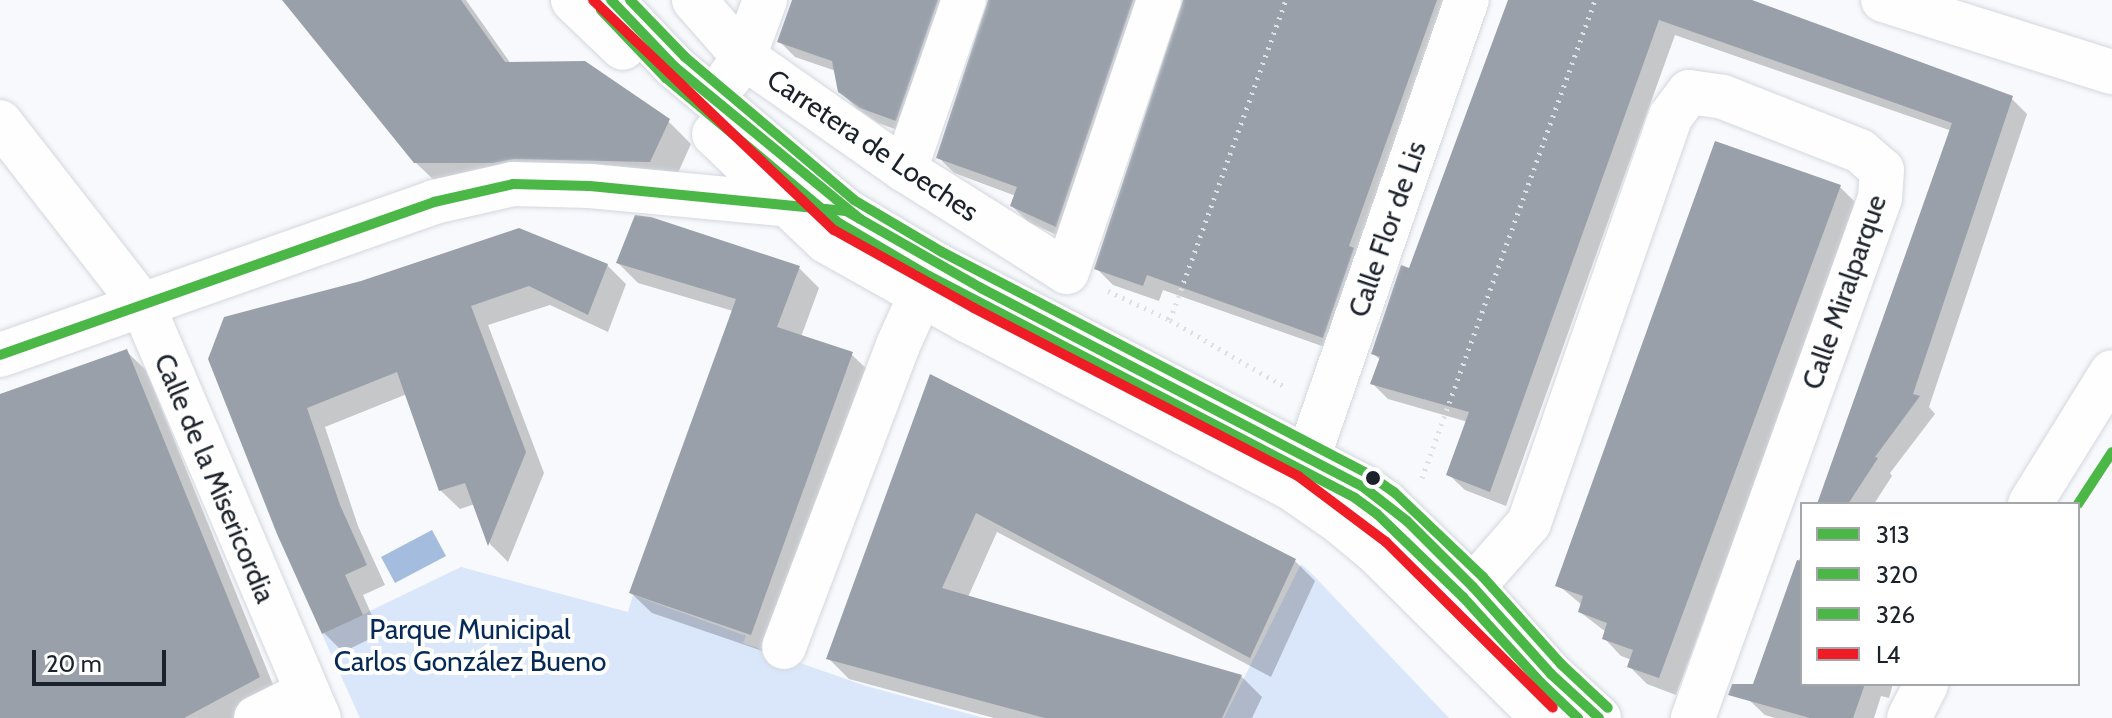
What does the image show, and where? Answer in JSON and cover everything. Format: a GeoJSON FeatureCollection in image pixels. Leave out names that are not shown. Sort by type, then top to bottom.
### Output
{"type":"FeatureCollection","features":[{"type":"Feature","properties":{"kind":"street","name":"Carretera de Loeches"},"geometry":{"type":"LineString","coordinates":[[573,0],[706,109],[846,211],[928,279],[1130,407],[1291,488],[1376,552],[1543,718]]}},
{"type":"Feature","properties":{"kind":"street","name":"Carretera de Loeches"},"geometry":{"type":"LineString","coordinates":[[611,0],[675,67],[787,205],[826,241],[928,279],[1362,486],[1407,521],[1473,587],[1551,674],[1599,718]]}},
{"type":"Feature","properties":{"kind":"street","name":"Carretera de Loeches"},"geometry":{"type":"LineString","coordinates":[[694,0],[744,57],[905,170],[1067,272]]}},
{"type":"Feature","properties":{"kind":"street"},"geometry":{"type":"LineString","coordinates":[[706,109],[744,57],[765,0]]}},
{"type":"Feature","properties":{"kind":"street"},"geometry":{"type":"LineString","coordinates":[[905,170],[964,0]]}},
{"type":"Feature","properties":{"kind":"street"},"geometry":{"type":"LineString","coordinates":[[1067,272],[1159,0]]}},
{"type":"Feature","properties":{"kind":"street","name":"Calle Flor de Lis"},"geometry":{"type":"LineString","coordinates":[[1308,458],[1467,0]]}},
{"type":"Feature","properties":{"kind":"street"},"geometry":{"type":"LineString","coordinates":[[1883,0],[2112,72]]}},
{"type":"Feature","properties":{"kind":"street","name":"Calle Miralparque"},"geometry":{"type":"LineString","coordinates":[[1473,587],[1529,523],[1671,116],[1689,92],[1723,97],[1860,151],[1882,170],[1880,198],[1693,718]]}},
{"type":"Feature","properties":{"kind":"street","name":"Calle de la Misericordia"},"geometry":{"type":"LineString","coordinates":[[0,122],[143,306],[312,706]]}},
{"type":"Feature","properties":{"kind":"street"},"geometry":{"type":"LineString","coordinates":[[0,355],[434,202],[513,184],[590,186],[846,211]]}},
{"type":"Feature","properties":{"kind":"street"},"geometry":{"type":"LineString","coordinates":[[784,647],[898,345],[928,279]]}},
{"type":"Feature","properties":{"kind":"street"},"geometry":{"type":"LineString","coordinates":[[2031,502],[2112,372]]}},
{"type":"Feature","properties":{"kind":"street"},"geometry":{"type":"LineString","coordinates":[[2062,502],[2112,427]]}},
{"type":"Feature","properties":{"kind":"street"},"geometry":{"type":"LineString","coordinates":[[1909,718],[1925,686]]}},
{"type":"Feature","properties":{"kind":"street"},"geometry":{"type":"LineString","coordinates":[[1939,718],[1952,686]]}},
{"type":"Feature","properties":{"kind":"street"},"geometry":{"type":"LineString","coordinates":[[256,718],[312,706]]}},
{"type":"Feature","properties":{"kind":"path"},"geometry":{"type":"LineString","coordinates":[[1170,320],[1286,0]]}},
{"type":"Feature","properties":{"kind":"path"},"geometry":{"type":"LineString","coordinates":[[1407,521],[1595,0]]}},
{"type":"Feature","properties":{"kind":"path"},"geometry":{"type":"LineString","coordinates":[[1067,272],[1170,320],[1324,410]]}},
{"type":"Feature","properties":{"kind":"green space"},"geometry":{"type":"Polygon","coordinates":[[[1301,564],[1313,575],[1449,718],[1224,718],[1301,564]]]}},
{"type":"Feature","properties":{"kind":"green space","name":"Parque Municipal Carlos González Bueno"},"geometry":{"type":"Polygon","coordinates":[[[461,567],[628,612],[633,595],[746,636],[743,643],[866,686],[984,718],[360,718],[322,634],[461,567]]]}},
{"type":"Feature","properties":{"kind":"water"},"geometry":{"type":"Polygon","coordinates":[[[432,530],[446,556],[395,583],[381,557],[432,530]]]}},
{"type":"Feature","properties":{"kind":"building"},"geometry":{"type":"Polygon","coordinates":[[[282,0],[461,0],[505,62],[585,61],[670,119],[650,162],[514,159],[494,163],[414,163],[282,0]]]}},
{"type":"Feature","properties":{"kind":"building"},"geometry":{"type":"Polygon","coordinates":[[[792,0],[938,0],[896,121],[860,108],[838,92],[832,61],[777,42],[792,0]]]}},
{"type":"Feature","properties":{"kind":"building"},"geometry":{"type":"Polygon","coordinates":[[[988,0],[1133,0],[1056,227],[1010,206],[1017,187],[936,158],[988,0]]]}},
{"type":"Feature","properties":{"kind":"building"},"geometry":{"type":"Polygon","coordinates":[[[1183,0],[1437,0],[1349,246],[1354,248],[1323,338],[1147,275],[1143,286],[1094,269],[1183,0]]]}},
{"type":"Feature","properties":{"kind":"building"},"geometry":{"type":"Polygon","coordinates":[[[1508,0],[1752,0],[2013,96],[1913,394],[1920,396],[1875,457],[1878,458],[1849,502],[1818,502],[1952,123],[1659,20],[1490,492],[1446,475],[1469,412],[1370,384],[1380,357],[1371,354],[1401,265],[1409,268],[1508,0]]]}},
{"type":"Feature","properties":{"kind":"building"},"geometry":{"type":"Polygon","coordinates":[[[1715,141],[1841,185],[1659,678],[1627,667],[1633,650],[1602,639],[1607,623],[1578,612],[1583,596],[1555,586],[1715,141]]]}},
{"type":"Feature","properties":{"kind":"building"},"geometry":{"type":"Polygon","coordinates":[[[635,215],[651,217],[800,266],[777,327],[853,352],[751,635],[629,593],[736,299],[616,263],[635,215]]]}},
{"type":"Feature","properties":{"kind":"building"},"geometry":{"type":"Polygon","coordinates":[[[519,228],[608,264],[588,315],[529,286],[471,306],[526,452],[488,546],[465,483],[439,491],[397,372],[307,408],[340,505],[367,565],[345,575],[363,615],[322,634],[277,534],[208,359],[224,317],[361,281],[519,228]]]}},
{"type":"Feature","properties":{"kind":"building"},"geometry":{"type":"Polygon","coordinates":[[[127,349],[260,677],[184,718],[0,718],[0,394],[127,349]]]}},
{"type":"Feature","properties":{"kind":"building"},"geometry":{"type":"Polygon","coordinates":[[[930,374],[1296,559],[1250,658],[976,513],[942,588],[1242,675],[1222,718],[1045,718],[826,659],[930,374]]]}},
{"type":"Feature","properties":{"kind":"building"},"geometry":{"type":"Polygon","coordinates":[[[1797,560],[1800,561],[1800,686],[1864,686],[1853,718],[1810,718],[1728,695],[1732,684],[1753,684],[1797,560]]]}},
{"type":"Feature","properties":{"kind":"transit line","name":"L4"},"geometry":{"type":"LineString","coordinates":[[593,0],[834,230],[974,308],[1298,476],[1386,542],[1553,708]]}},
{"type":"Feature","properties":{"kind":"transit line","name":"313"},"geometry":{"type":"LineString","coordinates":[[611,0],[675,67],[860,219]]}},
{"type":"Feature","properties":{"kind":"transit line","name":"326"},"geometry":{"type":"LineString","coordinates":[[630,0],[685,57],[854,200],[942,252],[1368,474],[1394,492],[1483,577],[1561,664],[1608,708]]}},
{"type":"Feature","properties":{"kind":"transit line","name":"320"},"geometry":{"type":"LineString","coordinates":[[601,10],[666,78],[839,223],[929,276],[1355,498],[1377,514],[1463,597],[1541,683],[1578,718]]}},
{"type":"Feature","properties":{"kind":"transit line","name":"313"},"geometry":{"type":"LineString","coordinates":[[0,355],[434,202],[513,184],[590,186],[846,211],[981,288],[1362,486],[1407,521],[1473,587],[1551,674],[1599,718]]}},
{"type":"Feature","properties":{"kind":"transit line","name":"320"},"geometry":{"type":"LineString","coordinates":[[2079,502],[2112,452]]}}]}
